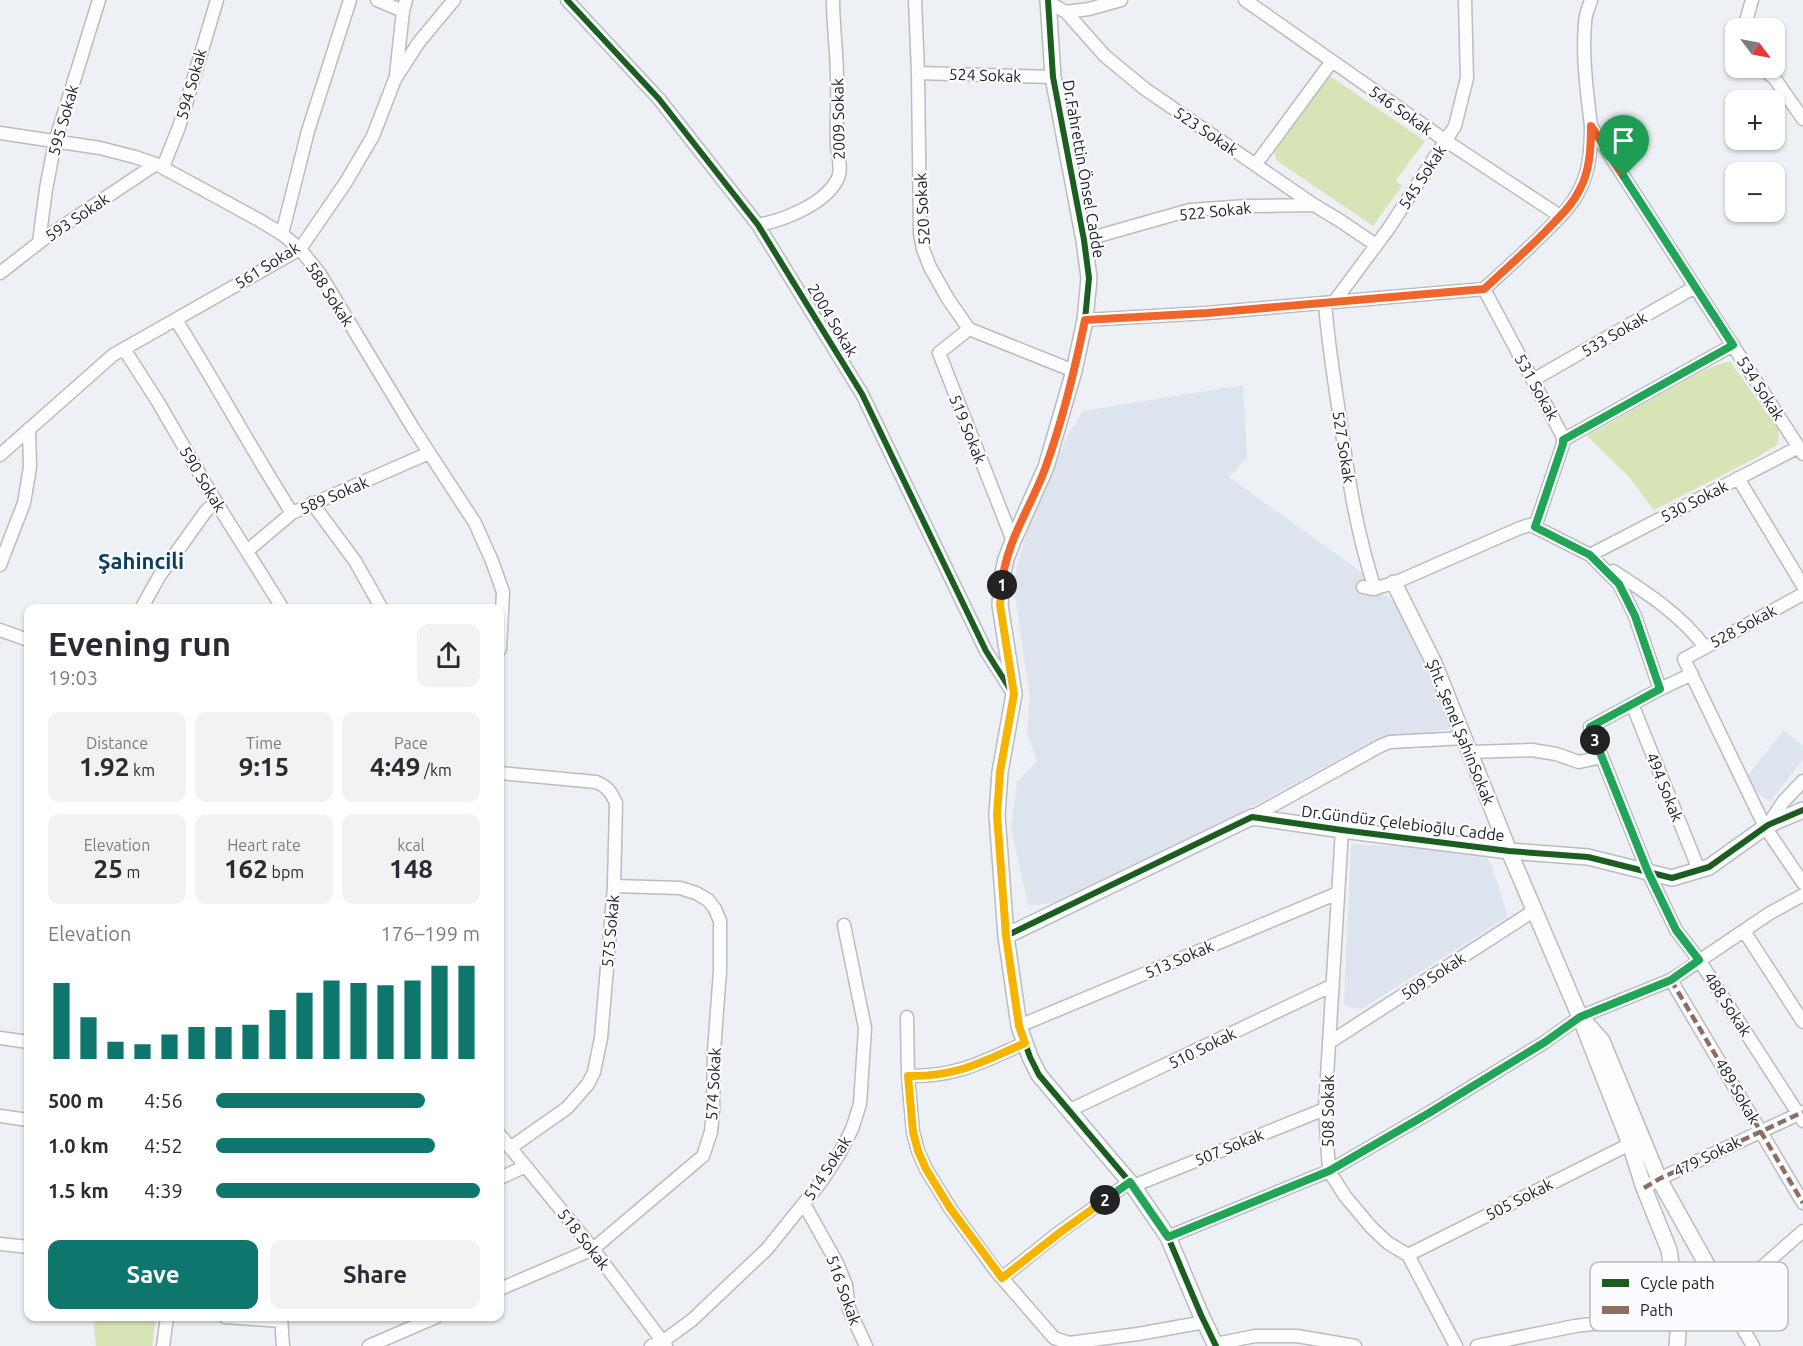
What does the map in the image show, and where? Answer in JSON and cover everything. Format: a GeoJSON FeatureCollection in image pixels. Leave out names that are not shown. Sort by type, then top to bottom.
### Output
{"type":"FeatureCollection","features":[{"type":"Feature","properties":{"kind":"street","name":"595 Sokak"},"geometry":{"type":"LineString","coordinates":[[39,242],[55,142],[99,0]]}},
{"type":"Feature","properties":{"kind":"street","name":"594 Sokak"},"geometry":{"type":"LineString","coordinates":[[160,166],[179,127],[217,0]]}},
{"type":"Feature","properties":{"kind":"street"},"geometry":{"type":"LineString","coordinates":[[282,234],[308,131],[350,0]]}},
{"type":"Feature","properties":{"kind":"street"},"geometry":{"type":"LineString","coordinates":[[377,0],[404,6],[395,79]]}},
{"type":"Feature","properties":{"kind":"street","name":"561 Sokak"},"geometry":{"type":"LineString","coordinates":[[0,455],[113,355],[300,249],[346,182],[373,136],[395,79],[419,42],[454,0]]}},
{"type":"Feature","properties":{"kind":"street","name":"2004 Sokak"},"geometry":{"type":"LineString","coordinates":[[567,0],[659,99],[758,225],[862,394],[986,651],[1014,694]]}},
{"type":"Feature","properties":{"kind":"street","name":"2009 Sokak"},"geometry":{"type":"LineString","coordinates":[[758,225],[775,221],[808,206],[835,184],[840,175],[837,147],[837,75],[833,0]]}},
{"type":"Feature","properties":{"kind":"street","name":"520 Sokak"},"geometry":{"type":"LineString","coordinates":[[915,0],[920,233],[930,267],[948,299],[969,328]]}},
{"type":"Feature","properties":{"kind":"street"},"geometry":{"type":"LineString","coordinates":[[1066,12],[1089,9],[1121,0]]}},
{"type":"Feature","properties":{"kind":"street","name":"546 Sokak"},"geometry":{"type":"LineString","coordinates":[[1245,0],[1446,141],[1560,216]]}},
{"type":"Feature","properties":{"kind":"street","name":"545 Sokak"},"geometry":{"type":"LineString","coordinates":[[1330,302],[1389,228],[1455,126],[1467,78],[1464,0]]}},
{"type":"Feature","properties":{"kind":"street","name":"534 Sokak"},"geometry":{"type":"LineString","coordinates":[[1591,0],[1585,20],[1587,93],[1591,126],[1801,451]]}},
{"type":"Feature","properties":{"kind":"street"},"geometry":{"type":"LineString","coordinates":[[1747,18],[1752,0]]}},
{"type":"Feature","properties":{"kind":"street","name":"523 Sokak"},"geometry":{"type":"LineString","coordinates":[[1048,1],[1066,12],[1105,56],[1145,89],[1376,246]]}},
{"type":"Feature","properties":{"kind":"street","name":"Dr.Fahrettin Önsel Cadde"},"geometry":{"type":"LineString","coordinates":[[1048,1],[1053,77],[1089,278],[1085,320],[1074,371],[1046,467],[1006,559],[1000,605],[1014,694],[1000,772],[997,815],[1006,936],[1019,1026],[1040,1075],[1132,1184],[1168,1237],[1216,1345]]}},
{"type":"Feature","properties":{"kind":"street"},"geometry":{"type":"LineString","coordinates":[[1256,164],[1332,62]]}},
{"type":"Feature","properties":{"kind":"street","name":"524 Sokak"},"geometry":{"type":"LineString","coordinates":[[918,73],[1053,77]]}},
{"type":"Feature","properties":{"kind":"street"},"geometry":{"type":"LineString","coordinates":[[1774,78],[1803,119]]}},
{"type":"Feature","properties":{"kind":"street"},"geometry":{"type":"LineString","coordinates":[[1085,320],[1207,313],[1484,289],[1516,261],[1569,208],[1581,189],[1586,172],[1591,150],[1591,126]]}},
{"type":"Feature","properties":{"kind":"street","name":"588 Sokak"},"geometry":{"type":"LineString","coordinates":[[0,133],[100,148],[160,166],[259,220],[282,234],[300,249],[320,274],[413,428],[475,523],[503,592],[502,604]]}},
{"type":"Feature","properties":{"kind":"street","name":"593 Sokak"},"geometry":{"type":"LineString","coordinates":[[0,273],[39,242],[160,166]]}},
{"type":"Feature","properties":{"kind":"street","name":"522 Sokak"},"geometry":{"type":"LineString","coordinates":[[1084,240],[1190,210],[1314,205]]}},
{"type":"Feature","properties":{"kind":"street","name":"533 Sokak"},"geometry":{"type":"LineString","coordinates":[[1533,380],[1695,287]]}},
{"type":"Feature","properties":{"kind":"street","name":"531 Sokak"},"geometry":{"type":"LineString","coordinates":[[1484,289],[1561,430],[1563,444],[1535,527]]}},
{"type":"Feature","properties":{"kind":"street","name":"527 Sokak"},"geometry":{"type":"LineString","coordinates":[[1330,302],[1330,356],[1368,590],[1394,583]]}},
{"type":"Feature","properties":{"kind":"street"},"geometry":{"type":"LineString","coordinates":[[176,320],[210,373],[260,463],[292,513]]}},
{"type":"Feature","properties":{"kind":"street"},"geometry":{"type":"LineString","coordinates":[[969,328],[1074,371]]}},
{"type":"Feature","properties":{"kind":"street","name":"519 Sokak"},"geometry":{"type":"LineString","coordinates":[[969,328],[939,353],[1013,541]]}},
{"type":"Feature","properties":{"kind":"street"},"geometry":{"type":"LineString","coordinates":[[1563,440],[1733,345]]}},
{"type":"Feature","properties":{"kind":"street","name":"590 Sokak"},"geometry":{"type":"LineString","coordinates":[[124,349],[280,604]]}},
{"type":"Feature","properties":{"kind":"street"},"geometry":{"type":"LineString","coordinates":[[0,565],[24,503],[30,467],[29,429]]}},
{"type":"Feature","properties":{"kind":"street","name":"530 Sokak"},"geometry":{"type":"LineString","coordinates":[[1590,555],[1737,478],[1801,451]]}},
{"type":"Feature","properties":{"kind":"street","name":"589 Sokak"},"geometry":{"type":"LineString","coordinates":[[247,551],[292,513],[429,453]]}},
{"type":"Feature","properties":{"kind":"street"},"geometry":{"type":"LineString","coordinates":[[1737,478],[1803,586]]}},
{"type":"Feature","properties":{"kind":"street"},"geometry":{"type":"LineString","coordinates":[[144,604],[160,575],[206,511],[216,502]]}},
{"type":"Feature","properties":{"kind":"street"},"geometry":{"type":"LineString","coordinates":[[312,503],[355,561],[379,604]]}},
{"type":"Feature","properties":{"kind":"street"},"geometry":{"type":"LineString","coordinates":[[1394,583],[1529,525],[1590,555],[1658,601],[1684,622],[1705,647]]}},
{"type":"Feature","properties":{"kind":"street"},"geometry":{"type":"LineString","coordinates":[[1590,555],[1619,584],[1635,616],[1660,689]]}},
{"type":"Feature","properties":{"kind":"street","name":"Şht. Şenel ŞahinSokak"},"geometry":{"type":"LineString","coordinates":[[1394,583],[1434,663],[1509,851],[1580,1017],[1630,1144],[1644,1188],[1669,1250],[1671,1262]]}},
{"type":"Feature","properties":{"kind":"street","name":"528 Sokak"},"geometry":{"type":"LineString","coordinates":[[1692,674],[1684,659],[1803,594]]}},
{"type":"Feature","properties":{"kind":"street"},"geometry":{"type":"LineString","coordinates":[[0,630],[24,639]]}},
{"type":"Feature","properties":{"kind":"street"},"geometry":{"type":"LineString","coordinates":[[1692,674],[1767,826],[1803,883]]}},
{"type":"Feature","properties":{"kind":"street","name":"488 Sokak"},"geometry":{"type":"LineString","coordinates":[[1692,674],[1590,727],[1648,872],[1676,930],[1699,960],[1802,1115]]}},
{"type":"Feature","properties":{"kind":"street","name":"494 Sokak"},"geometry":{"type":"LineString","coordinates":[[1632,704],[1699,870]]}},
{"type":"Feature","properties":{"kind":"street"},"geometry":{"type":"LineString","coordinates":[[1006,936],[1252,817],[1354,759],[1389,742],[1532,750],[1556,754],[1580,762],[1602,758]]}},
{"type":"Feature","properties":{"kind":"street","name":"575 Sokak"},"geometry":{"type":"LineString","coordinates":[[504,773],[596,782],[612,792],[616,803],[614,886],[601,1038],[594,1072],[577,1098],[567,1108],[510,1148]]}},
{"type":"Feature","properties":{"kind":"street"},"geometry":{"type":"LineString","coordinates":[[1767,826],[1783,802],[1803,781]]}},
{"type":"Feature","properties":{"kind":"street","name":"Dr.Gündüz Çelebioğlu Cadde"},"geometry":{"type":"LineString","coordinates":[[1252,817],[1509,851],[1588,857],[1672,878],[1709,867],[1767,826],[1803,810]]}},
{"type":"Feature","properties":{"kind":"street","name":"508 Sokak"},"geometry":{"type":"LineString","coordinates":[[1342,830],[1325,1109],[1329,1171],[1345,1196],[1371,1227],[1388,1243],[1408,1255],[1456,1346]]}},
{"type":"Feature","properties":{"kind":"street","name":"574 Sokak"},"geometry":{"type":"LineString","coordinates":[[504,1287],[593,1249],[703,1156],[711,1132],[720,971],[720,921],[716,909],[702,896],[680,888],[614,886]]}},
{"type":"Feature","properties":{"kind":"street","name":"513 Sokak"},"geometry":{"type":"LineString","coordinates":[[1019,1026],[1338,893]]}},
{"type":"Feature","properties":{"kind":"street"},"geometry":{"type":"LineString","coordinates":[[1168,1237],[1329,1171],[1439,1108],[1545,1042],[1580,1017],[1671,980],[1770,913],[1803,895]]}},
{"type":"Feature","properties":{"kind":"street","name":"509 Sokak"},"geometry":{"type":"LineString","coordinates":[[1330,1042],[1535,910]]}},
{"type":"Feature","properties":{"kind":"street","name":"514 Sokak"},"geometry":{"type":"LineString","coordinates":[[660,1345],[692,1320],[767,1249],[804,1204],[838,1156],[852,1129],[860,1104],[865,1028],[844,925]]}},
{"type":"Feature","properties":{"kind":"street"},"geometry":{"type":"LineString","coordinates":[[1744,931],[1803,1022]]}},
{"type":"Feature","properties":{"kind":"street","name":"489 Sokak"},"geometry":{"type":"LineString","coordinates":[[1671,980],[1803,1203]]}},
{"type":"Feature","properties":{"kind":"street","name":"510 Sokak"},"geometry":{"type":"LineString","coordinates":[[1070,1110],[1333,985]]}},
{"type":"Feature","properties":{"kind":"street"},"geometry":{"type":"LineString","coordinates":[[907,1017],[908,1076],[913,1132],[921,1160],[950,1208],[1002,1278],[1054,1338],[1069,1343],[1205,1322]]}},
{"type":"Feature","properties":{"kind":"street","name":"Şht. Şenel ŞahinSokak"},"geometry":{"type":"LineString","coordinates":[[1580,1017],[1602,1041],[1659,1179],[1705,1262]]}},
{"type":"Feature","properties":{"kind":"street"},"geometry":{"type":"LineString","coordinates":[[0,1038],[24,1041]]}},
{"type":"Feature","properties":{"kind":"street"},"geometry":{"type":"LineString","coordinates":[[908,1076],[928,1076],[966,1069],[1025,1043]]}},
{"type":"Feature","properties":{"kind":"street","name":"507 Sokak"},"geometry":{"type":"LineString","coordinates":[[1002,1278],[1058,1234],[1132,1184],[1325,1109]]}},
{"type":"Feature","properties":{"kind":"street","name":"479 Sokak"},"geometry":{"type":"LineString","coordinates":[[1644,1188],[1761,1131],[1802,1115]]}},
{"type":"Feature","properties":{"kind":"street"},"geometry":{"type":"LineString","coordinates":[[0,1116],[24,1119]]}},
{"type":"Feature","properties":{"kind":"street","name":"518 Sokak"},"geometry":{"type":"LineString","coordinates":[[504,1140],[593,1249],[660,1345]]}},
{"type":"Feature","properties":{"kind":"street","name":"505 Sokak"},"geometry":{"type":"LineString","coordinates":[[1408,1255],[1630,1144]]}},
{"type":"Feature","properties":{"kind":"street"},"geometry":{"type":"LineString","coordinates":[[504,1176],[524,1167]]}},
{"type":"Feature","properties":{"kind":"street","name":"516 Sokak"},"geometry":{"type":"LineString","coordinates":[[804,1204],[837,1263],[846,1285],[849,1309],[866,1346]]}},
{"type":"Feature","properties":{"kind":"street"},"geometry":{"type":"LineString","coordinates":[[1768,1262],[1803,1231]]}},
{"type":"Feature","properties":{"kind":"street"},"geometry":{"type":"LineString","coordinates":[[0,1244],[24,1247]]}},
{"type":"Feature","properties":{"kind":"street"},"geometry":{"type":"LineString","coordinates":[[163,1346],[166,1321]]}},
{"type":"Feature","properties":{"kind":"street"},"geometry":{"type":"LineString","coordinates":[[281,1321],[283,1346]]}},
{"type":"Feature","properties":{"kind":"street"},"geometry":{"type":"LineString","coordinates":[[369,1346],[427,1321]]}},
{"type":"Feature","properties":{"kind":"street"},"geometry":{"type":"LineString","coordinates":[[1477,1346],[1590,1324]]}},
{"type":"Feature","properties":{"kind":"street","name":"Şht. Şenel ŞahinSokak"},"geometry":{"type":"LineString","coordinates":[[1677,1346],[1678,1331]]}},
{"type":"Feature","properties":{"kind":"street"},"geometry":{"type":"LineString","coordinates":[[1744,1331],[1753,1346]]}},
{"type":"Feature","properties":{"kind":"street"},"geometry":{"type":"LineString","coordinates":[[1216,1345],[1255,1336],[1355,1346]]}},
{"type":"Feature","properties":{"kind":"shaded area"},"geometry":{"type":"Polygon","coordinates":[[[1243,385],[1247,457],[1229,477],[1357,569],[1395,603],[1454,728],[1369,743],[1197,837],[1060,903],[1028,905],[1011,828],[1017,782],[1037,761],[1027,733],[1030,697],[1013,583],[1027,530],[1066,438],[1083,411],[1243,385]]]}},
{"type":"Feature","properties":{"kind":"shaded area"},"geometry":{"type":"Polygon","coordinates":[[[1784,730],[1803,746],[1803,759],[1770,802],[1743,781],[1784,730]]]}},
{"type":"Feature","properties":{"kind":"shaded area"},"geometry":{"type":"Polygon","coordinates":[[[1351,844],[1444,849],[1486,857],[1492,866],[1507,913],[1506,918],[1363,1008],[1353,1008],[1344,1004],[1351,844]]]}},
{"type":"Feature","properties":{"kind":"green space"},"geometry":{"type":"Polygon","coordinates":[[[1330,76],[1425,141],[1396,180],[1402,186],[1373,226],[1276,160],[1274,148],[1330,76]]]}},
{"type":"Feature","properties":{"kind":"green space"},"geometry":{"type":"Polygon","coordinates":[[[1730,361],[1778,429],[1777,445],[1654,510],[1629,477],[1587,436],[1697,374],[1730,361]]]}},
{"type":"Feature","properties":{"kind":"green space"},"geometry":{"type":"Polygon","coordinates":[[[93,1321],[155,1321],[152,1346],[96,1346],[93,1321]]]}},
{"type":"Feature","properties":{"kind":"marked path"},"geometry":{"type":"LineString","coordinates":[[1671,980],[1803,1203]]}},
{"type":"Feature","properties":{"kind":"marked path"},"geometry":{"type":"LineString","coordinates":[[1644,1188],[1803,1112]]}},
{"type":"Feature","properties":{"kind":"cycle path"},"geometry":{"type":"LineString","coordinates":[[567,0],[659,99],[758,225],[862,394],[986,651],[1010,689]]}},
{"type":"Feature","properties":{"kind":"cycle path"},"geometry":{"type":"LineString","coordinates":[[1048,0],[1053,77],[1089,278],[1085,320],[1074,371],[1046,467],[1013,541],[1003,573],[1000,605],[1014,694],[1000,772],[997,815],[1006,936],[1019,1026],[1039,1075],[1133,1186],[1168,1237],[1216,1346]]}},
{"type":"Feature","properties":{"kind":"cycle path"},"geometry":{"type":"LineString","coordinates":[[1006,936],[1252,817],[1509,851],[1588,857],[1672,878],[1709,867],[1768,825],[1803,810]]}},
{"type":"Feature","properties":{"kind":"district","name":"Şahincili"},"geometry":{"type":"Point","coordinates":[141,560]}},
{"type":"Feature","properties":{"kind":"route"},"geometry":{"type":"LineString","coordinates":[[1591,126],[1624,177],[1733,345],[1563,440],[1535,527],[1590,555],[1619,584],[1635,616],[1660,689],[1590,727],[1648,872],[1676,930],[1699,960],[1671,980],[1580,1017],[1545,1042],[1329,1171],[1168,1237],[1130,1182],[1002,1278],[950,1208],[926,1169],[913,1132],[908,1076],[947,1074],[966,1069],[1025,1043],[1019,1026],[1006,936],[997,815],[1000,772],[1014,694],[1000,605],[1006,559],[1046,467],[1074,371],[1085,320],[1207,313],[1484,289],[1516,261],[1569,208],[1581,189],[1586,172],[1591,150],[1591,126]]}}]}
